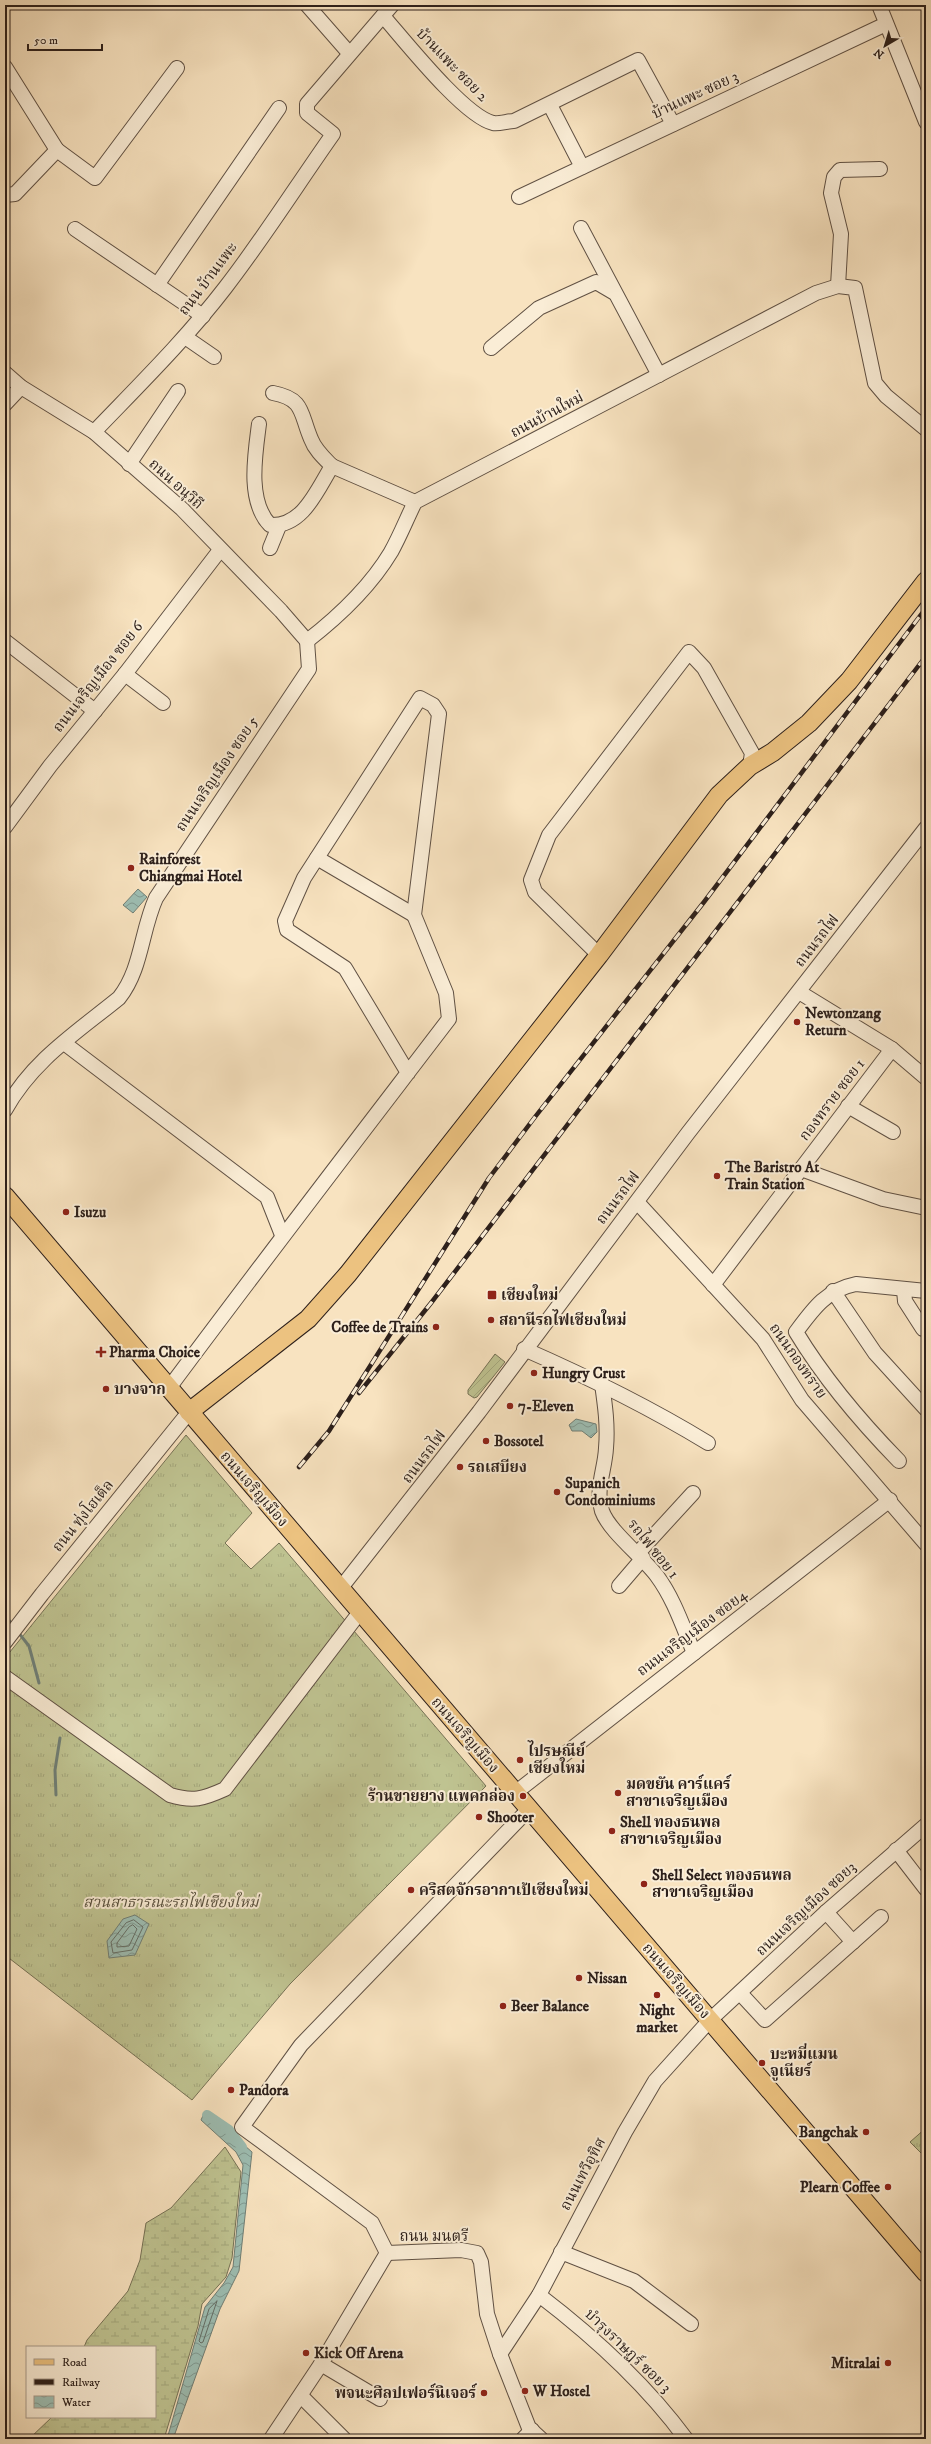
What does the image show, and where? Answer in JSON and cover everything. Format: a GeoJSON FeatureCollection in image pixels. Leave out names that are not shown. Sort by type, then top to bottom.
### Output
{"type":"FeatureCollection","features":[{"type":"Feature","properties":{"kind":"main road"},"geometry":{"type":"LineString","coordinates":[[189,1412],[308,1319],[348,1274],[599,954],[706,811],[729,785],[750,766],[773,752],[809,723],[844,686],[926,581]]}},
{"type":"Feature","properties":{"kind":"main road","name":"ถนนเจริญเมือง"},"geometry":{"type":"LineString","coordinates":[[5,1196],[340,1590],[926,2272]]}},
{"type":"Feature","properties":{"kind":"main road"},"geometry":{"type":"LineString","coordinates":[[171,1391],[189,1398],[207,1399]]}},
{"type":"Feature","properties":{"kind":"main road"},"geometry":{"type":"LineString","coordinates":[[205,1431],[207,1399]]}},
{"type":"Feature","properties":{"kind":"street"},"geometry":{"type":"LineString","coordinates":[[307,5],[349,53],[392,5]]}},
{"type":"Feature","properties":{"kind":"street"},"geometry":{"type":"LineString","coordinates":[[882,14],[926,122]]}},
{"type":"Feature","properties":{"kind":"street","name":"บ้านแพะ ซอย 3"},"geometry":{"type":"LineString","coordinates":[[519,197],[673,124],[882,14]]}},
{"type":"Feature","properties":{"kind":"street","name":"บ้านแพะ ซอย 2"},"geometry":{"type":"LineString","coordinates":[[383,16],[460,102],[477,116],[494,123],[514,121],[550,105],[638,60],[673,124]]}},
{"type":"Feature","properties":{"kind":"street","name":"ถนน บ้านแพะ"},"geometry":{"type":"LineString","coordinates":[[94,432],[185,336],[226,288],[333,134],[307,113],[307,104],[349,53]]}},
{"type":"Feature","properties":{"kind":"street"},"geometry":{"type":"LineString","coordinates":[[5,67],[57,150],[96,178],[177,68]]}},
{"type":"Feature","properties":{"kind":"street"},"geometry":{"type":"LineString","coordinates":[[550,105],[582,167]]}},
{"type":"Feature","properties":{"kind":"street"},"geometry":{"type":"LineString","coordinates":[[157,285],[279,108]]}},
{"type":"Feature","properties":{"kind":"street"},"geometry":{"type":"LineString","coordinates":[[5,196],[15,194],[57,150]]}},
{"type":"Feature","properties":{"kind":"street"},"geometry":{"type":"LineString","coordinates":[[838,286],[841,234],[831,193],[834,177],[840,170],[880,169]]}},
{"type":"Feature","properties":{"kind":"street"},"geometry":{"type":"LineString","coordinates":[[581,228],[659,375]]}},
{"type":"Feature","properties":{"kind":"street"},"geometry":{"type":"LineString","coordinates":[[75,230],[203,316]]}},
{"type":"Feature","properties":{"kind":"street"},"geometry":{"type":"LineString","coordinates":[[491,348],[534,310],[550,301],[596,282],[614,292]]}},
{"type":"Feature","properties":{"kind":"street","name":"ถนนบ้านใหม่"},"geometry":{"type":"LineString","coordinates":[[416,502],[816,293],[838,286],[855,288],[875,383],[886,396],[926,429]]}},
{"type":"Feature","properties":{"kind":"street"},"geometry":{"type":"LineString","coordinates":[[185,336],[214,357]]}},
{"type":"Feature","properties":{"kind":"street","name":"ถนน อนุวิถี"},"geometry":{"type":"LineString","coordinates":[[5,373],[21,387],[94,432],[182,509],[220,550],[281,611],[307,641]]}},
{"type":"Feature","properties":{"kind":"street"},"geometry":{"type":"LineString","coordinates":[[5,404],[21,387]]}},
{"type":"Feature","properties":{"kind":"street"},"geometry":{"type":"LineString","coordinates":[[129,464],[178,391]]}},
{"type":"Feature","properties":{"kind":"street"},"geometry":{"type":"LineString","coordinates":[[273,393],[288,396],[301,408],[311,440],[320,455],[332,466],[416,502],[391,552],[373,578],[325,627],[307,641]]}},
{"type":"Feature","properties":{"kind":"street"},"geometry":{"type":"LineString","coordinates":[[259,424],[253,470],[261,516],[270,525],[280,526],[302,514],[332,466]]}},
{"type":"Feature","properties":{"kind":"street"},"geometry":{"type":"LineString","coordinates":[[270,548],[280,526]]}},
{"type":"Feature","properties":{"kind":"street","name":"ถนนเจริญเมือง ซอย 6"},"geometry":{"type":"LineString","coordinates":[[5,827],[50,766],[125,674],[220,550]]}},
{"type":"Feature","properties":{"kind":"street"},"geometry":{"type":"LineString","coordinates":[[5,641],[95,711]]}},
{"type":"Feature","properties":{"kind":"street","name":"ถนนเจริญเมือง ซอย 5"},"geometry":{"type":"LineString","coordinates":[[5,1110],[14,1093],[35,1067],[119,998],[128,987],[138,963],[147,921],[156,898],[309,669],[307,641]]}},
{"type":"Feature","properties":{"kind":"street"},"geometry":{"type":"LineString","coordinates":[[599,954],[535,892],[531,880],[549,835],[689,652],[704,668],[752,753],[750,766]]}},
{"type":"Feature","properties":{"kind":"street"},"geometry":{"type":"LineString","coordinates":[[125,674],[163,702]]}},
{"type":"Feature","properties":{"kind":"street"},"geometry":{"type":"LineString","coordinates":[[171,1391],[282,1235],[408,1073],[449,1019],[450,1008],[446,993],[414,915],[439,714],[433,705],[420,698],[304,878],[284,922],[286,930],[345,968],[408,1073]]}},
{"type":"Feature","properties":{"kind":"street","name":"ถนนรถไฟ"},"geometry":{"type":"LineString","coordinates":[[340,1590],[406,1508],[524,1349],[688,1133],[926,828]]}},
{"type":"Feature","properties":{"kind":"street"},"geometry":{"type":"LineString","coordinates":[[317,858],[414,915]]}},
{"type":"Feature","properties":{"kind":"street"},"geometry":{"type":"LineString","coordinates":[[799,992],[892,1050],[926,1078]]}},
{"type":"Feature","properties":{"kind":"street"},"geometry":{"type":"LineString","coordinates":[[64,1042],[266,1197],[282,1235]]}},
{"type":"Feature","properties":{"kind":"street","name":"กองทราย ซอย 1"},"geometry":{"type":"LineString","coordinates":[[713,1285],[892,1050]]}},
{"type":"Feature","properties":{"kind":"street"},"geometry":{"type":"LineString","coordinates":[[848,1106],[893,1132]]}},
{"type":"Feature","properties":{"kind":"street"},"geometry":{"type":"LineString","coordinates":[[801,1170],[883,1199],[926,1208]]}},
{"type":"Feature","properties":{"kind":"street","name":"ถนนกองทราย"},"geometry":{"type":"LineString","coordinates":[[637,1202],[763,1339],[802,1400],[890,1500],[926,1544]]}},
{"type":"Feature","properties":{"kind":"street"},"geometry":{"type":"LineString","coordinates":[[899,1461],[841,1397],[811,1357],[796,1332],[812,1311],[833,1291],[856,1284],[926,1291]]}},
{"type":"Feature","properties":{"kind":"street"},"geometry":{"type":"LineString","coordinates":[[904,1290],[905,1301],[923,1329]]}},
{"type":"Feature","properties":{"kind":"street"},"geometry":{"type":"LineString","coordinates":[[833,1291],[875,1353],[926,1409]]}},
{"type":"Feature","properties":{"kind":"street"},"geometry":{"type":"LineString","coordinates":[[524,1349],[602,1384],[661,1415],[708,1443]]}},
{"type":"Feature","properties":{"kind":"street","name":"รถไฟ ซอย 1"},"geometry":{"type":"LineString","coordinates":[[602,1384],[607,1436],[599,1498],[603,1512],[612,1526],[640,1555],[658,1577],[671,1598],[694,1653]]}},
{"type":"Feature","properties":{"kind":"street","name":"ถนน ทุ่งโฮเต็ล"},"geometry":{"type":"LineString","coordinates":[[7,1640],[189,1412]]}},
{"type":"Feature","properties":{"kind":"street"},"geometry":{"type":"LineString","coordinates":[[619,1586],[640,1555],[693,1493]]}},
{"type":"Feature","properties":{"kind":"street","name":"ถนนเจริญเมือง ซอย4"},"geometry":{"type":"LineString","coordinates":[[515,1793],[890,1500]]}},
{"type":"Feature","properties":{"kind":"street"},"geometry":{"type":"LineString","coordinates":[[5,1678],[170,1795],[185,1799],[205,1798],[225,1789],[360,1612]]}},
{"type":"Feature","properties":{"kind":"street"},"geometry":{"type":"LineString","coordinates":[[387,2253],[372,2223],[242,2127],[301,2045],[529,1809]]}},
{"type":"Feature","properties":{"kind":"street","name":"ถนนเจริญเมือง ซอย3"},"geometry":{"type":"LineString","coordinates":[[710,2020],[826,1912],[926,1825]]}},
{"type":"Feature","properties":{"kind":"street"},"geometry":{"type":"LineString","coordinates":[[896,1850],[926,1889]]}},
{"type":"Feature","properties":{"kind":"street"},"geometry":{"type":"LineString","coordinates":[[826,1912],[853,1942]]}},
{"type":"Feature","properties":{"kind":"street"},"geometry":{"type":"LineString","coordinates":[[740,1993],[765,2020],[881,1917]]}},
{"type":"Feature","properties":{"kind":"street","name":"ถนนเทวีอุทิศ"},"geometry":{"type":"LineString","coordinates":[[500,2354],[539,2295],[625,2132],[655,2081],[710,2020]]}},
{"type":"Feature","properties":{"kind":"street","name":"ถนน มนตรี"},"geometry":{"type":"LineString","coordinates":[[271,2439],[321,2364],[387,2253],[461,2250],[477,2253],[481,2262],[487,2314],[500,2354],[532,2436]]}},
{"type":"Feature","properties":{"kind":"street"},"geometry":{"type":"LineString","coordinates":[[561,2252],[634,2281],[691,2324]]}},
{"type":"Feature","properties":{"kind":"street","name":"บำรุงราษฏร์ ซอย 3"},"geometry":{"type":"LineString","coordinates":[[539,2295],[581,2328],[615,2359],[669,2416],[686,2439]]}},
{"type":"Feature","properties":{"kind":"street"},"geometry":{"type":"LineString","coordinates":[[321,2364],[380,2399]]}},
{"type":"Feature","properties":{"kind":"street"},"geometry":{"type":"LineString","coordinates":[[300,2396],[344,2439]]}},
{"type":"Feature","properties":{"kind":"green space"},"geometry":{"type":"Polygon","coordinates":[[[495,1354],[505,1362],[477,1397],[474,1398],[468,1394],[468,1390],[495,1354]]]}},
{"type":"Feature","properties":{"kind":"green space","name":"สวนสาธารณะรถไฟเชียงใหม่"},"geometry":{"type":"Polygon","coordinates":[[[186,1435],[252,1513],[225,1543],[251,1569],[279,1543],[486,1786],[290,1984],[192,2100],[5,1955],[5,1658],[186,1435]]]}},
{"type":"Feature","properties":{"kind":"green space"},"geometry":{"type":"Polygon","coordinates":[[[926,2128],[926,2158],[910,2142],[926,2128]]]}},
{"type":"Feature","properties":{"kind":"green space"},"geometry":{"type":"Polygon","coordinates":[[[225,2147],[241,2172],[232,2258],[226,2277],[202,2304],[198,2326],[164,2439],[30,2438],[51,2418],[156,2418],[156,2346],[84,2346],[87,2340],[128,2291],[140,2260],[146,2223],[171,2208],[225,2147]]]}},
{"type":"Feature","properties":{"kind":"water"},"geometry":{"type":"Polygon","coordinates":[[[138,889],[147,897],[133,913],[123,905],[138,889]]]}},
{"type":"Feature","properties":{"kind":"water"},"geometry":{"type":"Polygon","coordinates":[[[576,1419],[596,1424],[597,1432],[591,1438],[582,1431],[572,1431],[569,1425],[576,1419]]]}},
{"type":"Feature","properties":{"kind":"water"},"geometry":{"type":"Polygon","coordinates":[[[135,1915],[149,1924],[135,1955],[109,1958],[107,1941],[123,1919],[135,1915]]]}},
{"type":"Feature","properties":{"kind":"water"},"geometry":{"type":"Polygon","coordinates":[[[205,2111],[252,2152],[239,2271],[220,2309],[173,2439],[167,2439],[205,2307],[224,2283],[233,2267],[243,2165],[236,2152],[201,2120],[205,2111]]]}},
{"type":"Feature","properties":{"kind":"waterway"},"geometry":{"type":"LineString","coordinates":[[5,1615],[13,1626]]}},
{"type":"Feature","properties":{"kind":"waterway"},"geometry":{"type":"LineString","coordinates":[[18,1632],[29,1646],[39,1683]]}},
{"type":"Feature","properties":{"kind":"waterway"},"geometry":{"type":"LineString","coordinates":[[56,1795],[55,1770],[60,1738]]}},
{"type":"Feature","properties":{"kind":"waterway"},"geometry":{"type":"LineString","coordinates":[[207,2115],[229,2130],[242,2147]]}},
{"type":"Feature","properties":{"kind":"railway"},"geometry":{"type":"LineString","coordinates":[[299,1467],[329,1431],[489,1178],[704,902],[926,608]]}},
{"type":"Feature","properties":{"kind":"railway"},"geometry":{"type":"LineString","coordinates":[[359,1393],[431,1303],[926,656]]}},
{"type":"Feature","properties":{"kind":"place","name":"Rainforest Chiangmai Hotel"},"geometry":{"type":"Point","coordinates":[131,868]}},
{"type":"Feature","properties":{"kind":"place","name":"Newtonzang Return"},"geometry":{"type":"Point","coordinates":[797,1022]}},
{"type":"Feature","properties":{"kind":"place","name":"The Baristro At Train Station"},"geometry":{"type":"Point","coordinates":[717,1176]}},
{"type":"Feature","properties":{"kind":"place","name":"Isuzu"},"geometry":{"type":"Point","coordinates":[66,1212]}},
{"type":"Feature","properties":{"kind":"place","name":"เชียงใหม่"},"geometry":{"type":"Point","coordinates":[492,1295]}},
{"type":"Feature","properties":{"kind":"place","name":"สถานีรถไฟเชียงใหม่"},"geometry":{"type":"Point","coordinates":[491,1320]}},
{"type":"Feature","properties":{"kind":"place","name":"Coffee de Trains"},"geometry":{"type":"Point","coordinates":[436,1327]}},
{"type":"Feature","properties":{"kind":"place","name":"Pharma Choice"},"geometry":{"type":"Point","coordinates":[101,1352]}},
{"type":"Feature","properties":{"kind":"place","name":"Hungry Crust"},"geometry":{"type":"Point","coordinates":[534,1373]}},
{"type":"Feature","properties":{"kind":"place","name":"บางจาก"},"geometry":{"type":"Point","coordinates":[106,1389]}},
{"type":"Feature","properties":{"kind":"place","name":"7-Eleven"},"geometry":{"type":"Point","coordinates":[510,1406]}},
{"type":"Feature","properties":{"kind":"place","name":"Bossotel"},"geometry":{"type":"Point","coordinates":[486,1441]}},
{"type":"Feature","properties":{"kind":"place","name":"รถเสบียง"},"geometry":{"type":"Point","coordinates":[460,1467]}},
{"type":"Feature","properties":{"kind":"place","name":"Supanich Condominiums"},"geometry":{"type":"Point","coordinates":[557,1492]}},
{"type":"Feature","properties":{"kind":"place","name":"ไปรษณีย์ เชียงใหม่"},"geometry":{"type":"Point","coordinates":[520,1760]}},
{"type":"Feature","properties":{"kind":"place","name":"มดขยัน คาร์แคร์ สาขาเจริญเมือง"},"geometry":{"type":"Point","coordinates":[618,1793]}},
{"type":"Feature","properties":{"kind":"place","name":"ร้านขายยาง แพคกล่อง"},"geometry":{"type":"Point","coordinates":[523,1796]}},
{"type":"Feature","properties":{"kind":"place","name":"Shooter"},"geometry":{"type":"Point","coordinates":[479,1817]}},
{"type":"Feature","properties":{"kind":"place","name":"Shell ทองธนพล สาขาเจริญเมือง"},"geometry":{"type":"Point","coordinates":[612,1831]}},
{"type":"Feature","properties":{"kind":"place","name":"Shell Select ทองธนพล สาขาเจริญเมือง"},"geometry":{"type":"Point","coordinates":[644,1884]}},
{"type":"Feature","properties":{"kind":"place","name":"คริสตจักรอากาเป้เชียงใหม่"},"geometry":{"type":"Point","coordinates":[411,1890]}},
{"type":"Feature","properties":{"kind":"place","name":"Nissan"},"geometry":{"type":"Point","coordinates":[579,1978]}},
{"type":"Feature","properties":{"kind":"place","name":"Night market"},"geometry":{"type":"Point","coordinates":[657,1995]}},
{"type":"Feature","properties":{"kind":"place","name":"Beer Balance"},"geometry":{"type":"Point","coordinates":[503,2006]}},
{"type":"Feature","properties":{"kind":"place","name":"บะหมี่แมน จูเนียร์"},"geometry":{"type":"Point","coordinates":[762,2063]}},
{"type":"Feature","properties":{"kind":"place","name":"Pandora"},"geometry":{"type":"Point","coordinates":[231,2090]}},
{"type":"Feature","properties":{"kind":"place","name":"Bangchak"},"geometry":{"type":"Point","coordinates":[866,2132]}},
{"type":"Feature","properties":{"kind":"place","name":"Plearn Coffee"},"geometry":{"type":"Point","coordinates":[888,2187]}},
{"type":"Feature","properties":{"kind":"place","name":"Kick Off Arena"},"geometry":{"type":"Point","coordinates":[306,2353]}},
{"type":"Feature","properties":{"kind":"place","name":"Mitralai"},"geometry":{"type":"Point","coordinates":[888,2363]}},
{"type":"Feature","properties":{"kind":"place","name":"W Hostel"},"geometry":{"type":"Point","coordinates":[525,2391]}},
{"type":"Feature","properties":{"kind":"place","name":"พจนะศิลปเฟอร์นิเจอร์"},"geometry":{"type":"Point","coordinates":[484,2393]}}]}
